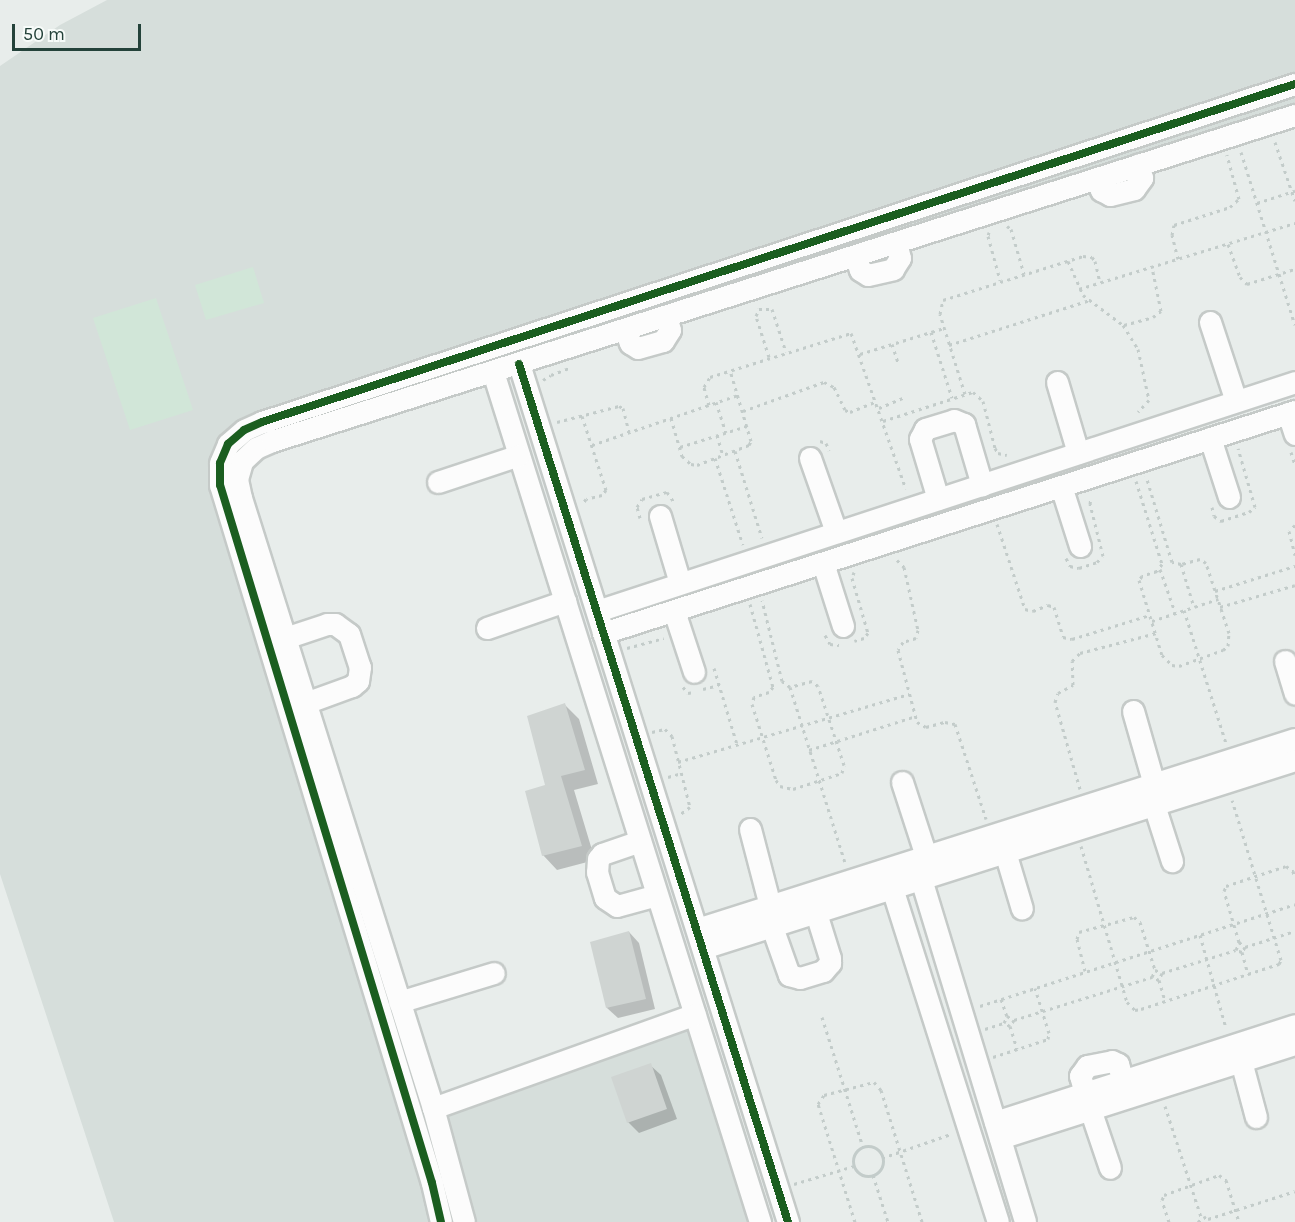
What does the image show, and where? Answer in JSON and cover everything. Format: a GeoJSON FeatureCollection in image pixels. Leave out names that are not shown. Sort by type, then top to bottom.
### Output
{"type":"FeatureCollection","features":[{"type":"Feature","properties":{"kind":"street"},"geometry":{"type":"LineString","coordinates":[[464,1222],[433,1108],[399,1002],[333,823],[220,484],[220,463],[228,444],[244,430],[261,422],[1295,84]]}},
{"type":"Feature","properties":{"kind":"street"},"geometry":{"type":"LineString","coordinates":[[441,1222],[333,823],[305,703],[241,498],[237,479],[242,461],[255,448],[272,441],[1295,115]]}},
{"type":"Feature","properties":{"kind":"street"},"geometry":{"type":"LineString","coordinates":[[789,249],[798,274]]}},
{"type":"Feature","properties":{"kind":"street"},"geometry":{"type":"LineString","coordinates":[[1210,322],[1236,401]]}},
{"type":"Feature","properties":{"kind":"street"},"geometry":{"type":"LineString","coordinates":[[519,364],[789,1222]]}},
{"type":"Feature","properties":{"kind":"street"},"geometry":{"type":"LineString","coordinates":[[493,372],[760,1222]]}},
{"type":"Feature","properties":{"kind":"street"},"geometry":{"type":"LineString","coordinates":[[1057,382],[1078,453]]}},
{"type":"Feature","properties":{"kind":"street"},"geometry":{"type":"LineString","coordinates":[[597,610],[1295,382]]}},
{"type":"Feature","properties":{"kind":"street"},"geometry":{"type":"LineString","coordinates":[[603,633],[1292,412],[1295,434]]}},
{"type":"Feature","properties":{"kind":"street"},"geometry":{"type":"LineString","coordinates":[[938,499],[920,439],[925,429],[954,420],[964,424],[982,485]]}},
{"type":"Feature","properties":{"kind":"street"},"geometry":{"type":"LineString","coordinates":[[1210,438],[1220,501]]}},
{"type":"Feature","properties":{"kind":"street"},"geometry":{"type":"LineString","coordinates":[[811,451],[836,532]]}},
{"type":"Feature","properties":{"kind":"street"},"geometry":{"type":"LineString","coordinates":[[438,482],[519,455]]}},
{"type":"Feature","properties":{"kind":"street"},"geometry":{"type":"LineString","coordinates":[[1061,486],[1072,549]]}},
{"type":"Feature","properties":{"kind":"street"},"geometry":{"type":"LineString","coordinates":[[659,515],[680,583]]}},
{"type":"Feature","properties":{"kind":"street"},"geometry":{"type":"LineString","coordinates":[[823,562],[833,628]]}},
{"type":"Feature","properties":{"kind":"street"},"geometry":{"type":"LineString","coordinates":[[488,628],[565,601]]}},
{"type":"Feature","properties":{"kind":"street"},"geometry":{"type":"LineString","coordinates":[[674,611],[703,667]]}},
{"type":"Feature","properties":{"kind":"street"},"geometry":{"type":"LineString","coordinates":[[285,638],[327,624],[335,624],[349,634],[360,667],[361,674],[352,686],[305,703]]}},
{"type":"Feature","properties":{"kind":"street"},"geometry":{"type":"LineString","coordinates":[[1285,661],[1295,694]]}},
{"type":"Feature","properties":{"kind":"street"},"geometry":{"type":"LineString","coordinates":[[1133,711],[1154,783]]}},
{"type":"Feature","properties":{"kind":"street"},"geometry":{"type":"LineString","coordinates":[[700,939],[771,916],[850,880],[1295,739]]}},
{"type":"Feature","properties":{"kind":"street"},"geometry":{"type":"LineString","coordinates":[[771,916],[816,913],[1295,760]]}},
{"type":"Feature","properties":{"kind":"street"},"geometry":{"type":"LineString","coordinates":[[902,782],[926,856]]}},
{"type":"Feature","properties":{"kind":"street"},"geometry":{"type":"LineString","coordinates":[[1154,805],[1172,861]]}},
{"type":"Feature","properties":{"kind":"street"},"geometry":{"type":"LineString","coordinates":[[750,829],[771,916],[789,975],[800,978],[823,971],[830,963],[816,913]]}},
{"type":"Feature","properties":{"kind":"street"},"geometry":{"type":"LineString","coordinates":[[640,841],[602,854],[598,859],[597,872],[605,898],[617,906],[657,895]]}},
{"type":"Feature","properties":{"kind":"street"},"geometry":{"type":"LineString","coordinates":[[1005,852],[1022,909]]}},
{"type":"Feature","properties":{"kind":"street"},"geometry":{"type":"LineString","coordinates":[[921,879],[1025,1222]]}},
{"type":"Feature","properties":{"kind":"street"},"geometry":{"type":"LineString","coordinates":[[892,888],[998,1222]]}},
{"type":"Feature","properties":{"kind":"street"},"geometry":{"type":"LineString","coordinates":[[399,1002],[494,972]]}},
{"type":"Feature","properties":{"kind":"street"},"geometry":{"type":"LineString","coordinates":[[433,1108],[694,1014]]}},
{"type":"Feature","properties":{"kind":"street"},"geometry":{"type":"LineString","coordinates":[[997,1130],[1087,1101],[1159,1087],[1295,1025]]}},
{"type":"Feature","properties":{"kind":"street"},"geometry":{"type":"LineString","coordinates":[[1087,1101],[1123,1081],[1236,1053],[1295,1044]]}},
{"type":"Feature","properties":{"kind":"street"},"geometry":{"type":"LineString","coordinates":[[1236,1053],[1256,1117]]}},
{"type":"Feature","properties":{"kind":"street"},"geometry":{"type":"LineString","coordinates":[[1087,1101],[1110,1168]]}},
{"type":"Feature","properties":{"kind":"path"},"geometry":{"type":"LineString","coordinates":[[1275,140],[1295,201]]}},
{"type":"Feature","properties":{"kind":"path"},"geometry":{"type":"LineString","coordinates":[[1240,150],[1295,325]]}},
{"type":"Feature","properties":{"kind":"path"},"geometry":{"type":"LineString","coordinates":[[1178,258],[1172,235],[1174,225],[1230,207],[1239,199],[1227,154]]}},
{"type":"Feature","properties":{"kind":"path"},"geometry":{"type":"LineString","coordinates":[[1257,203],[1293,191]]}},
{"type":"Feature","properties":{"kind":"path"},"geometry":{"type":"LineString","coordinates":[[1079,289],[1295,223]]}},
{"type":"Feature","properties":{"kind":"path"},"geometry":{"type":"LineString","coordinates":[[998,228],[1004,226],[1011,229],[1024,274]]}},
{"type":"Feature","properties":{"kind":"path"},"geometry":{"type":"LineString","coordinates":[[992,230],[988,236],[1000,281]]}},
{"type":"Feature","properties":{"kind":"path"},"geometry":{"type":"LineString","coordinates":[[1228,243],[1243,282],[1253,284],[1295,269]]}},
{"type":"Feature","properties":{"kind":"path"},"geometry":{"type":"LineString","coordinates":[[965,394],[939,307],[943,300],[1088,255],[1095,261],[1100,282]]}},
{"type":"Feature","properties":{"kind":"path"},"geometry":{"type":"LineString","coordinates":[[1123,325],[1153,317],[1161,310],[1152,267]]}},
{"type":"Feature","properties":{"kind":"path"},"geometry":{"type":"LineString","coordinates":[[949,345],[1090,300]]}},
{"type":"Feature","properties":{"kind":"path"},"geometry":{"type":"LineString","coordinates":[[769,357],[756,316],[759,309],[767,307],[772,309],[786,352]]}},
{"type":"Feature","properties":{"kind":"path"},"geometry":{"type":"LineString","coordinates":[[860,354],[944,327]]}},
{"type":"Feature","properties":{"kind":"path"},"geometry":{"type":"LineString","coordinates":[[708,405],[704,387],[706,379],[848,332],[854,336],[877,401],[905,484],[905,494]]}},
{"type":"Feature","properties":{"kind":"path"},"geometry":{"type":"LineString","coordinates":[[931,332],[952,398]]}},
{"type":"Feature","properties":{"kind":"path"},"geometry":{"type":"LineString","coordinates":[[892,344],[898,363]]}},
{"type":"Feature","properties":{"kind":"path"},"geometry":{"type":"LineString","coordinates":[[542,389],[545,377],[582,364]]}},
{"type":"Feature","properties":{"kind":"path"},"geometry":{"type":"LineString","coordinates":[[671,418],[682,456],[691,464],[698,465],[749,445],[747,426],[730,370]]}},
{"type":"Feature","properties":{"kind":"path"},"geometry":{"type":"LineString","coordinates":[[743,411],[825,382],[834,387],[845,410],[850,412],[877,401]]}},
{"type":"Feature","properties":{"kind":"path"},"geometry":{"type":"LineString","coordinates":[[592,445],[738,395]]}},
{"type":"Feature","properties":{"kind":"path"},"geometry":{"type":"LineString","coordinates":[[879,408],[903,398]]}},
{"type":"Feature","properties":{"kind":"path"},"geometry":{"type":"LineString","coordinates":[[716,402],[726,432]]}},
{"type":"Feature","properties":{"kind":"path"},"geometry":{"type":"LineString","coordinates":[[553,418],[558,423],[619,406],[623,408],[629,432]]}},
{"type":"Feature","properties":{"kind":"path"},"geometry":{"type":"LineString","coordinates":[[580,510],[586,499],[602,495],[606,490],[582,416]]}},
{"type":"Feature","properties":{"kind":"path"},"geometry":{"type":"LineString","coordinates":[[680,448],[747,426]]}},
{"type":"Feature","properties":{"kind":"path"},"geometry":{"type":"LineString","coordinates":[[717,435],[723,456]]}},
{"type":"Feature","properties":{"kind":"path"},"geometry":{"type":"LineString","coordinates":[[811,451],[826,443],[831,458]]}},
{"type":"Feature","properties":{"kind":"path"},"geometry":{"type":"LineString","coordinates":[[1220,501],[1214,516],[1221,521],[1249,512],[1255,507],[1239,452],[1240,445],[1243,444]]}},
{"type":"Feature","properties":{"kind":"path"},"geometry":{"type":"LineString","coordinates":[[735,451],[763,543]]}},
{"type":"Feature","properties":{"kind":"path"},"geometry":{"type":"LineString","coordinates":[[715,458],[744,549]]}},
{"type":"Feature","properties":{"kind":"path"},"geometry":{"type":"LineString","coordinates":[[1126,481],[1156,471]]}},
{"type":"Feature","properties":{"kind":"path"},"geometry":{"type":"LineString","coordinates":[[1146,475],[1169,558],[1176,564],[1196,559],[1204,561],[1229,633],[1228,646],[1179,666],[1172,665],[1162,655],[1139,580],[1142,576],[1160,568]]}},
{"type":"Feature","properties":{"kind":"path"},"geometry":{"type":"LineString","coordinates":[[1135,478],[1175,613]]}},
{"type":"Feature","properties":{"kind":"path"},"geometry":{"type":"LineString","coordinates":[[667,492],[672,496],[659,515],[638,507],[642,499],[667,492]]}},
{"type":"Feature","properties":{"kind":"path"},"geometry":{"type":"LineString","coordinates":[[1072,549],[1067,562],[1074,568],[1097,562],[1103,556],[1090,504],[1094,493]]}},
{"type":"Feature","properties":{"kind":"path"},"geometry":{"type":"LineString","coordinates":[[992,508],[1023,605],[1029,611],[1048,605],[1054,607],[1063,637],[1072,639],[1150,615]]}},
{"type":"Feature","properties":{"kind":"path"},"geometry":{"type":"LineString","coordinates":[[1295,525],[1288,531],[1295,555]]}},
{"type":"Feature","properties":{"kind":"path"},"geometry":{"type":"LineString","coordinates":[[890,559],[901,562],[904,567],[918,630],[916,638],[903,642],[898,650],[917,722],[926,727],[950,722],[958,729],[992,836]]}},
{"type":"Feature","properties":{"kind":"path"},"geometry":{"type":"LineString","coordinates":[[1181,564],[1194,607]]}},
{"type":"Feature","properties":{"kind":"path"},"geometry":{"type":"LineString","coordinates":[[1215,591],[1295,566]]}},
{"type":"Feature","properties":{"kind":"path"},"geometry":{"type":"LineString","coordinates":[[833,628],[827,640],[834,646],[867,636],[852,578],[853,573],[861,568]]}},
{"type":"Feature","properties":{"kind":"path"},"geometry":{"type":"LineString","coordinates":[[1220,607],[1295,585]]}},
{"type":"Feature","properties":{"kind":"path"},"geometry":{"type":"LineString","coordinates":[[740,605],[771,596]]}},
{"type":"Feature","properties":{"kind":"path"},"geometry":{"type":"LineString","coordinates":[[762,599],[782,681],[790,687],[850,880]]}},
{"type":"Feature","properties":{"kind":"path"},"geometry":{"type":"LineString","coordinates":[[1152,621],[1218,599]]}},
{"type":"Feature","properties":{"kind":"path"},"geometry":{"type":"LineString","coordinates":[[750,602],[773,687],[752,700],[762,737],[780,786],[793,789],[819,781],[844,769],[816,683],[807,681],[790,687]]}},
{"type":"Feature","properties":{"kind":"path"},"geometry":{"type":"LineString","coordinates":[[1184,610],[1231,759]]}},
{"type":"Feature","properties":{"kind":"path"},"geometry":{"type":"LineString","coordinates":[[1084,806],[1055,697],[1073,685],[1072,661],[1080,652],[1155,633]]}},
{"type":"Feature","properties":{"kind":"path"},"geometry":{"type":"LineString","coordinates":[[703,667],[737,744]]}},
{"type":"Feature","properties":{"kind":"path"},"geometry":{"type":"LineString","coordinates":[[678,762],[909,693]]}},
{"type":"Feature","properties":{"kind":"path"},"geometry":{"type":"LineString","coordinates":[[809,750],[916,716]]}},
{"type":"Feature","properties":{"kind":"path"},"geometry":{"type":"LineString","coordinates":[[1076,830],[1130,1007],[1135,1010],[1165,1001],[1279,964],[1281,957],[1227,782]]}},
{"type":"Feature","properties":{"kind":"path"},"geometry":{"type":"LineString","coordinates":[[1245,947],[1239,942],[1233,924],[1224,891],[1226,886],[1286,866],[1293,872],[1295,878]]}},
{"type":"Feature","properties":{"kind":"path"},"geometry":{"type":"LineString","coordinates":[[961,1012],[1295,904]]}},
{"type":"Feature","properties":{"kind":"path"},"geometry":{"type":"LineString","coordinates":[[1086,972],[1077,935],[1082,930],[1130,917],[1138,918],[1155,970],[1152,977]]}},
{"type":"Feature","properties":{"kind":"path"},"geometry":{"type":"LineString","coordinates":[[1248,974],[1242,952],[1245,947],[1295,931]]}},
{"type":"Feature","properties":{"kind":"path"},"geometry":{"type":"LineString","coordinates":[[1200,934],[1236,1053]]}},
{"type":"Feature","properties":{"kind":"path"},"geometry":{"type":"LineString","coordinates":[[1236,950],[1239,942]]}},
{"type":"Feature","properties":{"kind":"path"},"geometry":{"type":"LineString","coordinates":[[1155,970],[1162,973],[1236,950],[1242,952]]}},
{"type":"Feature","properties":{"kind":"path"},"geometry":{"type":"LineString","coordinates":[[1162,973],[1159,980],[1165,1001]]}},
{"type":"Feature","properties":{"kind":"path"},"geometry":{"type":"LineString","coordinates":[[1010,1026],[1014,1020],[1152,977],[1159,980]]}},
{"type":"Feature","properties":{"kind":"path"},"geometry":{"type":"LineString","coordinates":[[976,1061],[1048,1039],[1049,1033],[1035,988]]}},
{"type":"Feature","properties":{"kind":"path"},"geometry":{"type":"LineString","coordinates":[[1001,999],[1007,1016],[1014,1020]]}},
{"type":"Feature","properties":{"kind":"path"},"geometry":{"type":"LineString","coordinates":[[1007,1016],[1004,1023],[1010,1026],[1018,1049]]}},
{"type":"Feature","properties":{"kind":"path"},"geometry":{"type":"LineString","coordinates":[[822,1017],[863,1147]]}},
{"type":"Feature","properties":{"kind":"path"},"geometry":{"type":"LineString","coordinates":[[855,1222],[818,1104],[824,1095],[868,1083],[879,1085],[922,1222]]}},
{"type":"Feature","properties":{"kind":"path"},"geometry":{"type":"LineString","coordinates":[[1159,1087],[1201,1216],[1208,1221],[1295,1191]]}},
{"type":"Feature","properties":{"kind":"path"},"geometry":{"type":"LineString","coordinates":[[882,1158],[969,1128]]}},
{"type":"Feature","properties":{"kind":"path"},"geometry":{"type":"LineString","coordinates":[[863,1147],[875,1148],[882,1158],[881,1168],[873,1175],[862,1175],[854,1166],[854,1155],[863,1147]]}},
{"type":"Feature","properties":{"kind":"path"},"geometry":{"type":"LineString","coordinates":[[778,1189],[854,1166]]}},
{"type":"Feature","properties":{"kind":"path"},"geometry":{"type":"LineString","coordinates":[[873,1175],[888,1222]]}},
{"type":"Feature","properties":{"kind":"path"},"geometry":{"type":"LineString","coordinates":[[1169,1222],[1163,1205],[1164,1195],[1213,1176],[1224,1176],[1239,1222]]}},
{"type":"Feature","properties":{"kind":"path"},"geometry":{"type":"LineString","coordinates":[[1198,1222],[1201,1216]]}},
{"type":"Feature","properties":{"kind":"shaded area"},"geometry":{"type":"Polygon","coordinates":[[[107,0],[1295,0],[1295,103],[266,432],[238,448],[228,470],[421,1104],[694,1010],[761,1222],[114,1222],[0,874],[0,66],[60,25],[107,0]]]}},
{"type":"Feature","properties":{"kind":"green space"},"geometry":{"type":"Polygon","coordinates":[[[253,267],[264,303],[206,320],[195,285],[253,267]]]}},
{"type":"Feature","properties":{"kind":"green space"},"geometry":{"type":"Polygon","coordinates":[[[156,298],[193,410],[130,430],[93,318],[156,298]]]}},
{"type":"Feature","properties":{"kind":"building"},"geometry":{"type":"Polygon","coordinates":[[[565,703],[585,770],[561,776],[582,846],[542,856],[525,791],[545,785],[527,716],[565,703]]]}},
{"type":"Feature","properties":{"kind":"building"},"geometry":{"type":"Polygon","coordinates":[[[629,931],[646,999],[606,1008],[590,942],[629,931]]]}},
{"type":"Feature","properties":{"kind":"building"},"geometry":{"type":"Polygon","coordinates":[[[651,1063],[667,1109],[627,1123],[611,1077],[651,1063]]]}},
{"type":"Feature","properties":{"kind":"cycle path"},"geometry":{"type":"LineString","coordinates":[[441,1222],[432,1183],[220,485],[220,463],[228,444],[244,430],[262,422],[1295,84]]}},
{"type":"Feature","properties":{"kind":"cycle path"},"geometry":{"type":"LineString","coordinates":[[519,364],[788,1222]]}}]}
